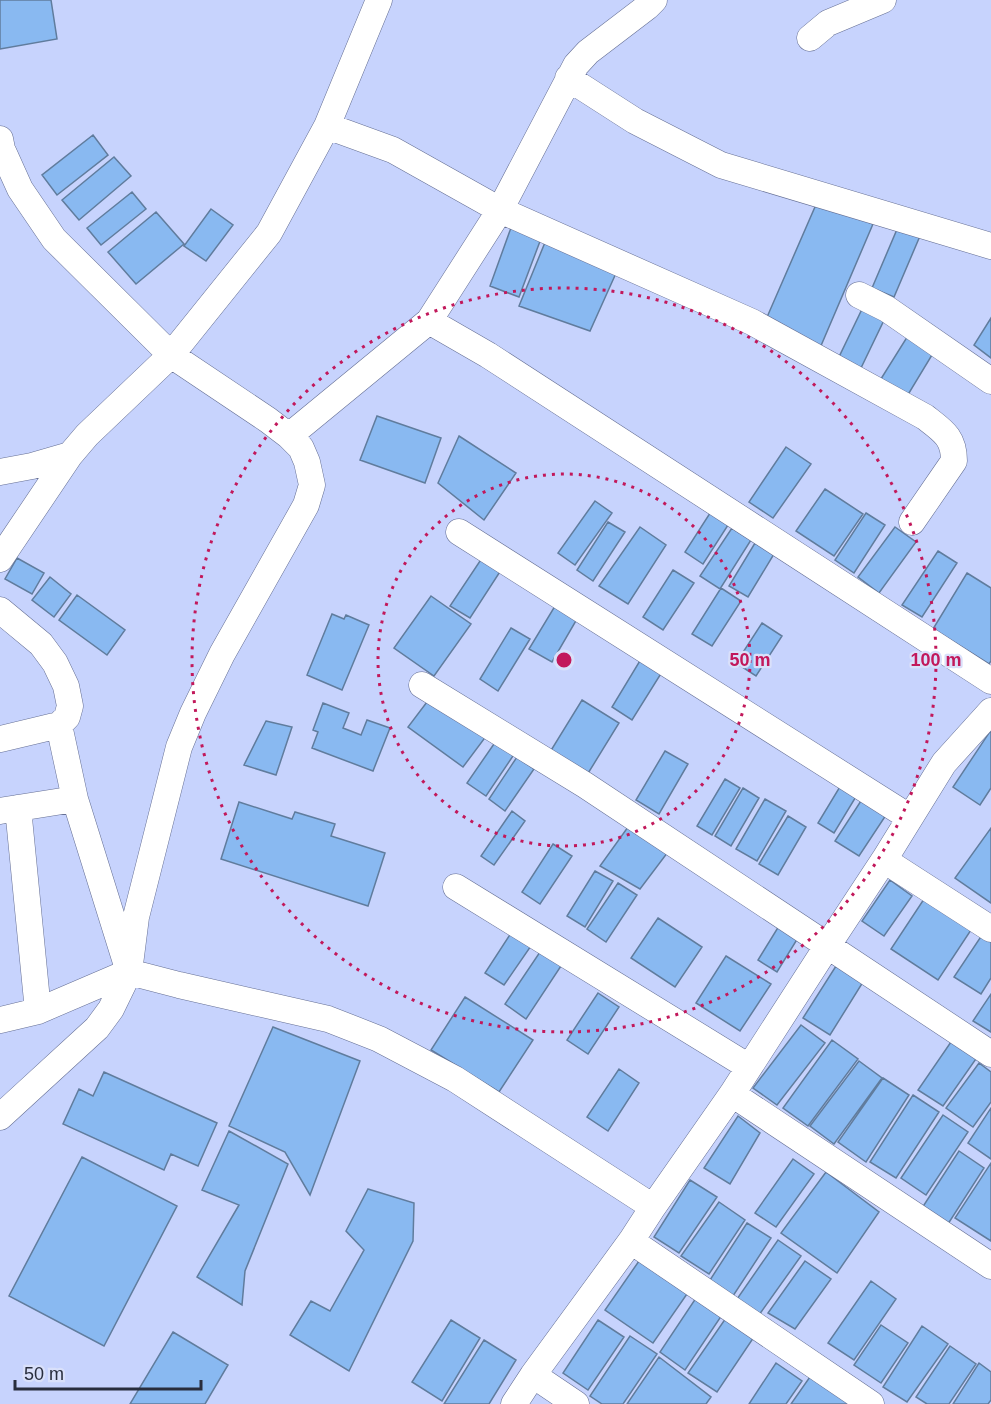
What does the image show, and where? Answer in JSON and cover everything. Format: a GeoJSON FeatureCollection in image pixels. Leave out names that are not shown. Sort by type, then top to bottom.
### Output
{"type":"FeatureCollection","features":[{"type":"Feature","properties":{"kind":"street"},"geometry":{"type":"LineString","coordinates":[[0,559],[70,455],[87,435],[171,355],[269,232],[327,126],[379,0]]}},
{"type":"Feature","properties":{"kind":"street"},"geometry":{"type":"LineString","coordinates":[[810,38],[828,23],[883,0]]}},
{"type":"Feature","properties":{"kind":"street"},"geometry":{"type":"LineString","coordinates":[[289,435],[429,321],[500,210],[576,65],[646,2]]}},
{"type":"Feature","properties":{"kind":"street"},"geometry":{"type":"LineString","coordinates":[[568,78],[635,121],[721,165],[991,246]]}},
{"type":"Feature","properties":{"kind":"street"},"geometry":{"type":"LineString","coordinates":[[327,126],[393,150],[500,210],[752,322],[925,417],[948,436],[954,449],[954,461],[912,522]]}},
{"type":"Feature","properties":{"kind":"street"},"geometry":{"type":"LineString","coordinates":[[0,139],[2,149],[20,189],[54,238],[171,355],[289,435],[301,448],[312,485],[306,505],[222,654],[179,747],[136,917],[129,972],[111,1009],[97,1028],[0,1117]]}},
{"type":"Feature","properties":{"kind":"street"},"geometry":{"type":"LineString","coordinates":[[859,295],[887,309],[991,381]]}},
{"type":"Feature","properties":{"kind":"street"},"geometry":{"type":"LineString","coordinates":[[429,321],[488,354],[991,681]]}},
{"type":"Feature","properties":{"kind":"street"},"geometry":{"type":"LineString","coordinates":[[0,472],[70,455]]}},
{"type":"Feature","properties":{"kind":"street"},"geometry":{"type":"LineString","coordinates":[[459,532],[909,817]]}},
{"type":"Feature","properties":{"kind":"street"},"geometry":{"type":"LineString","coordinates":[[0,610],[41,644],[59,671],[66,686],[70,706],[67,717],[59,725],[0,739]]}},
{"type":"Feature","properties":{"kind":"street"},"geometry":{"type":"LineString","coordinates":[[422,685],[585,785],[991,1054]]}},
{"type":"Feature","properties":{"kind":"street"},"geometry":{"type":"LineString","coordinates":[[514,1404],[631,1241],[732,1094],[944,763],[991,711]]}},
{"type":"Feature","properties":{"kind":"street"},"geometry":{"type":"LineString","coordinates":[[59,725],[75,799],[129,972]]}},
{"type":"Feature","properties":{"kind":"street"},"geometry":{"type":"LineString","coordinates":[[38,1011],[9,809],[75,799]]}},
{"type":"Feature","properties":{"kind":"street"},"geometry":{"type":"LineString","coordinates":[[884,860],[991,929]]}},
{"type":"Feature","properties":{"kind":"street"},"geometry":{"type":"LineString","coordinates":[[456,887],[749,1067]]}},
{"type":"Feature","properties":{"kind":"street"},"geometry":{"type":"LineString","coordinates":[[0,1020],[38,1011],[129,972],[328,1018],[379,1039],[455,1079],[653,1207]]}},
{"type":"Feature","properties":{"kind":"street"},"geometry":{"type":"LineString","coordinates":[[732,1094],[991,1266]]}},
{"type":"Feature","properties":{"kind":"street"},"geometry":{"type":"LineString","coordinates":[[631,1241],[871,1404]]}},
{"type":"Feature","properties":{"kind":"street"},"geometry":{"type":"LineString","coordinates":[[533,1375],[576,1404]]}},
{"type":"Feature","properties":{"kind":"building"},"geometry":{"type":"Polygon","coordinates":[[[0,0],[51,0],[57,39],[0,49],[0,0]]]}},
{"type":"Feature","properties":{"kind":"building"},"geometry":{"type":"Polygon","coordinates":[[[93,135],[108,155],[57,195],[42,175],[93,135]]]}},
{"type":"Feature","properties":{"kind":"building"},"geometry":{"type":"Polygon","coordinates":[[[114,157],[131,176],[79,220],[62,200],[114,157]]]}},
{"type":"Feature","properties":{"kind":"building"},"geometry":{"type":"Polygon","coordinates":[[[132,192],[146,209],[101,245],[87,228],[132,192]]]}},
{"type":"Feature","properties":{"kind":"building"},"geometry":{"type":"Polygon","coordinates":[[[818,200],[873,224],[820,348],[764,324],[818,200]]]}},
{"type":"Feature","properties":{"kind":"building"},"geometry":{"type":"Polygon","coordinates":[[[211,209],[233,225],[206,261],[184,246],[211,209]]]}},
{"type":"Feature","properties":{"kind":"building"},"geometry":{"type":"Polygon","coordinates":[[[156,212],[184,244],[136,284],[108,252],[156,212]]]}},
{"type":"Feature","properties":{"kind":"building"},"geometry":{"type":"Polygon","coordinates":[[[512,225],[542,236],[519,297],[490,286],[512,225]]]}},
{"type":"Feature","properties":{"kind":"building"},"geometry":{"type":"Polygon","coordinates":[[[898,227],[920,236],[894,297],[872,288],[898,227]]]}},
{"type":"Feature","properties":{"kind":"building"},"geometry":{"type":"Polygon","coordinates":[[[546,240],[617,271],[590,331],[519,306],[546,240]]]}},
{"type":"Feature","properties":{"kind":"building"},"geometry":{"type":"Polygon","coordinates":[[[864,305],[886,316],[860,370],[838,359],[864,305]]]}},
{"type":"Feature","properties":{"kind":"building"},"geometry":{"type":"Polygon","coordinates":[[[991,318],[991,358],[974,345],[991,318]]]}},
{"type":"Feature","properties":{"kind":"building"},"geometry":{"type":"Polygon","coordinates":[[[909,334],[935,350],[906,398],[879,382],[909,334]]]}},
{"type":"Feature","properties":{"kind":"building"},"geometry":{"type":"Polygon","coordinates":[[[377,416],[441,438],[425,483],[360,460],[377,416]]]}},
{"type":"Feature","properties":{"kind":"building"},"geometry":{"type":"Polygon","coordinates":[[[459,436],[516,473],[484,520],[438,483],[459,436]]]}},
{"type":"Feature","properties":{"kind":"building"},"geometry":{"type":"Polygon","coordinates":[[[786,447],[811,464],[773,518],[749,502],[786,447]]]}},
{"type":"Feature","properties":{"kind":"building"},"geometry":{"type":"Polygon","coordinates":[[[825,489],[863,514],[834,556],[796,531],[825,489]]]}},
{"type":"Feature","properties":{"kind":"building"},"geometry":{"type":"Polygon","coordinates":[[[595,501],[612,513],[575,565],[558,553],[595,501]]]}},
{"type":"Feature","properties":{"kind":"building"},"geometry":{"type":"Polygon","coordinates":[[[712,510],[730,522],[703,564],[685,552],[712,510]]]}},
{"type":"Feature","properties":{"kind":"building"},"geometry":{"type":"Polygon","coordinates":[[[866,513],[885,525],[854,573],[835,560],[866,513]]]}},
{"type":"Feature","properties":{"kind":"building"},"geometry":{"type":"Polygon","coordinates":[[[608,522],[625,532],[593,581],[577,570],[608,522]]]}},
{"type":"Feature","properties":{"kind":"building"},"geometry":{"type":"Polygon","coordinates":[[[640,527],[666,545],[628,604],[599,586],[640,527]]]}},
{"type":"Feature","properties":{"kind":"building"},"geometry":{"type":"Polygon","coordinates":[[[895,527],[916,542],[879,593],[858,577],[895,527]]]}},
{"type":"Feature","properties":{"kind":"building"},"geometry":{"type":"Polygon","coordinates":[[[732,528],[751,540],[720,589],[700,576],[732,528]]]}},
{"type":"Feature","properties":{"kind":"building"},"geometry":{"type":"Polygon","coordinates":[[[755,543],[774,554],[748,597],[729,586],[755,543]]]}},
{"type":"Feature","properties":{"kind":"building"},"geometry":{"type":"Polygon","coordinates":[[[938,551],[957,563],[922,617],[902,605],[938,551]]]}},
{"type":"Feature","properties":{"kind":"building"},"geometry":{"type":"Polygon","coordinates":[[[486,552],[505,564],[470,618],[450,606],[486,552]]]}},
{"type":"Feature","properties":{"kind":"building"},"geometry":{"type":"Polygon","coordinates":[[[17,558],[44,573],[32,594],[5,579],[17,558]]]}},
{"type":"Feature","properties":{"kind":"building"},"geometry":{"type":"Polygon","coordinates":[[[673,570],[694,583],[663,630],[643,617],[673,570]]]}},
{"type":"Feature","properties":{"kind":"building"},"geometry":{"type":"Polygon","coordinates":[[[967,573],[991,588],[991,661],[989,664],[933,629],[967,573]]]}},
{"type":"Feature","properties":{"kind":"building"},"geometry":{"type":"Polygon","coordinates":[[[50,577],[71,594],[54,617],[32,600],[50,577]]]}},
{"type":"Feature","properties":{"kind":"building"},"geometry":{"type":"Polygon","coordinates":[[[721,588],[741,601],[712,646],[692,634],[721,588]]]}},
{"type":"Feature","properties":{"kind":"building"},"geometry":{"type":"Polygon","coordinates":[[[77,595],[125,630],[107,655],[59,620],[77,595]]]}},
{"type":"Feature","properties":{"kind":"building"},"geometry":{"type":"Polygon","coordinates":[[[431,596],[471,624],[434,676],[394,648],[431,596]]]}},
{"type":"Feature","properties":{"kind":"building"},"geometry":{"type":"Polygon","coordinates":[[[555,606],[577,619],[552,662],[529,649],[555,606]]]}},
{"type":"Feature","properties":{"kind":"building"},"geometry":{"type":"Polygon","coordinates":[[[332,614],[344,619],[346,615],[369,625],[342,690],[307,675],[332,614]]]}},
{"type":"Feature","properties":{"kind":"building"},"geometry":{"type":"Polygon","coordinates":[[[762,623],[782,636],[756,676],[736,663],[762,623]]]}},
{"type":"Feature","properties":{"kind":"building"},"geometry":{"type":"Polygon","coordinates":[[[511,628],[530,639],[498,691],[480,679],[511,628]]]}},
{"type":"Feature","properties":{"kind":"building"},"geometry":{"type":"Polygon","coordinates":[[[641,659],[662,672],[632,720],[612,707],[641,659]]]}},
{"type":"Feature","properties":{"kind":"building"},"geometry":{"type":"Polygon","coordinates":[[[433,694],[487,735],[463,767],[408,727],[433,694]]]}},
{"type":"Feature","properties":{"kind":"building"},"geometry":{"type":"Polygon","coordinates":[[[582,700],[619,723],[587,775],[550,752],[582,700]]]}},
{"type":"Feature","properties":{"kind":"building"},"geometry":{"type":"Polygon","coordinates":[[[323,703],[349,713],[343,728],[361,735],[367,720],[390,728],[373,771],[312,748],[318,732],[313,730],[323,703]]]}},
{"type":"Feature","properties":{"kind":"building"},"geometry":{"type":"Polygon","coordinates":[[[266,721],[292,727],[276,775],[244,765],[266,721]]]}},
{"type":"Feature","properties":{"kind":"building"},"geometry":{"type":"Polygon","coordinates":[[[991,730],[991,788],[980,805],[953,787],[991,730]]]}},
{"type":"Feature","properties":{"kind":"building"},"geometry":{"type":"Polygon","coordinates":[[[496,741],[515,753],[486,796],[467,783],[496,741]]]}},
{"type":"Feature","properties":{"kind":"building"},"geometry":{"type":"Polygon","coordinates":[[[665,751],[688,764],[659,814],[636,800],[665,751]]]}},
{"type":"Feature","properties":{"kind":"building"},"geometry":{"type":"Polygon","coordinates":[[[517,757],[534,769],[505,811],[489,799],[517,757]]]}},
{"type":"Feature","properties":{"kind":"building"},"geometry":{"type":"Polygon","coordinates":[[[725,779],[740,788],[712,835],[697,826],[725,779]]]}},
{"type":"Feature","properties":{"kind":"building"},"geometry":{"type":"Polygon","coordinates":[[[844,780],[860,790],[834,833],[818,823],[844,780]]]}},
{"type":"Feature","properties":{"kind":"building"},"geometry":{"type":"Polygon","coordinates":[[[743,788],[759,798],[731,846],[715,836],[743,788]]]}},
{"type":"Feature","properties":{"kind":"building"},"geometry":{"type":"Polygon","coordinates":[[[868,790],[892,806],[859,856],[835,841],[868,790]]]}},
{"type":"Feature","properties":{"kind":"building"},"geometry":{"type":"Polygon","coordinates":[[[765,799],[786,811],[757,861],[736,849],[765,799]]]}},
{"type":"Feature","properties":{"kind":"building"},"geometry":{"type":"Polygon","coordinates":[[[239,802],[292,819],[295,812],[335,824],[331,836],[385,853],[368,906],[221,859],[239,802]]]}},
{"type":"Feature","properties":{"kind":"building"},"geometry":{"type":"Polygon","coordinates":[[[512,811],[525,821],[494,865],[481,856],[512,811]]]}},
{"type":"Feature","properties":{"kind":"building"},"geometry":{"type":"Polygon","coordinates":[[[788,816],[806,827],[778,875],[759,864],[788,816]]]}},
{"type":"Feature","properties":{"kind":"building"},"geometry":{"type":"Polygon","coordinates":[[[633,820],[671,848],[640,889],[600,866],[633,820]]]}},
{"type":"Feature","properties":{"kind":"building"},"geometry":{"type":"Polygon","coordinates":[[[991,828],[991,903],[955,878],[991,828]]]}},
{"type":"Feature","properties":{"kind":"building"},"geometry":{"type":"Polygon","coordinates":[[[553,844],[572,856],[540,904],[522,892],[553,844]]]}},
{"type":"Feature","properties":{"kind":"building"},"geometry":{"type":"Polygon","coordinates":[[[595,871],[613,881],[585,927],[567,916],[595,871]]]}},
{"type":"Feature","properties":{"kind":"building"},"geometry":{"type":"Polygon","coordinates":[[[890,880],[912,896],[884,936],[862,921],[890,880]]]}},
{"type":"Feature","properties":{"kind":"building"},"geometry":{"type":"Polygon","coordinates":[[[618,883],[637,895],[606,942],[587,929],[618,883]]]}},
{"type":"Feature","properties":{"kind":"building"},"geometry":{"type":"Polygon","coordinates":[[[924,899],[971,930],[938,980],[891,949],[924,899]]]}},
{"type":"Feature","properties":{"kind":"building"},"geometry":{"type":"Polygon","coordinates":[[[658,918],[702,947],[675,987],[631,958],[658,918]]]}},
{"type":"Feature","properties":{"kind":"building"},"geometry":{"type":"Polygon","coordinates":[[[782,921],[801,933],[777,972],[758,960],[782,921]]]}},
{"type":"Feature","properties":{"kind":"building"},"geometry":{"type":"Polygon","coordinates":[[[513,930],[533,943],[504,985],[485,973],[513,930]]]}},
{"type":"Feature","properties":{"kind":"building"},"geometry":{"type":"Polygon","coordinates":[[[982,935],[991,941],[991,978],[981,994],[954,977],[982,935]]]}},
{"type":"Feature","properties":{"kind":"building"},"geometry":{"type":"Polygon","coordinates":[[[542,949],[563,963],[526,1019],[505,1004],[542,949]]]}},
{"type":"Feature","properties":{"kind":"building"},"geometry":{"type":"Polygon","coordinates":[[[726,956],[771,984],[740,1031],[696,1003],[726,956]]]}},
{"type":"Feature","properties":{"kind":"building"},"geometry":{"type":"Polygon","coordinates":[[[836,966],[863,982],[830,1035],[803,1018],[836,966]]]}},
{"type":"Feature","properties":{"kind":"building"},"geometry":{"type":"Polygon","coordinates":[[[598,993],[619,1007],[588,1054],[567,1040],[598,993]]]}},
{"type":"Feature","properties":{"kind":"building"},"geometry":{"type":"Polygon","coordinates":[[[991,994],[991,1032],[973,1021],[991,994]]]}},
{"type":"Feature","properties":{"kind":"building"},"geometry":{"type":"Polygon","coordinates":[[[465,997],[533,1040],[499,1092],[431,1050],[465,997]]]}},
{"type":"Feature","properties":{"kind":"building"},"geometry":{"type":"Polygon","coordinates":[[[801,1025],[825,1043],[777,1105],[753,1088],[801,1025]]]}},
{"type":"Feature","properties":{"kind":"building"},"geometry":{"type":"Polygon","coordinates":[[[273,1027],[360,1061],[310,1195],[285,1152],[229,1126],[273,1027]]]}},
{"type":"Feature","properties":{"kind":"building"},"geometry":{"type":"Polygon","coordinates":[[[953,1039],[978,1056],[943,1106],[918,1090],[953,1039]]]}},
{"type":"Feature","properties":{"kind":"building"},"geometry":{"type":"Polygon","coordinates":[[[832,1040],[858,1059],[808,1126],[783,1108],[832,1040]]]}},
{"type":"Feature","properties":{"kind":"building"},"geometry":{"type":"Polygon","coordinates":[[[859,1061],[882,1078],[834,1144],[810,1126],[859,1061]]]}},
{"type":"Feature","properties":{"kind":"building"},"geometry":{"type":"Polygon","coordinates":[[[979,1063],[991,1072],[991,1102],[973,1127],[946,1108],[979,1063]]]}},
{"type":"Feature","properties":{"kind":"building"},"geometry":{"type":"Polygon","coordinates":[[[619,1069],[639,1083],[608,1131],[587,1117],[619,1069]]]}},
{"type":"Feature","properties":{"kind":"building"},"geometry":{"type":"Polygon","coordinates":[[[104,1072],[217,1123],[198,1166],[171,1154],[164,1170],[63,1124],[79,1089],[93,1096],[104,1072]]]}},
{"type":"Feature","properties":{"kind":"building"},"geometry":{"type":"Polygon","coordinates":[[[883,1078],[909,1095],[866,1162],[838,1142],[883,1078]]]}},
{"type":"Feature","properties":{"kind":"building"},"geometry":{"type":"Polygon","coordinates":[[[913,1095],[939,1112],[896,1178],[870,1162],[913,1095]]]}},
{"type":"Feature","properties":{"kind":"building"},"geometry":{"type":"Polygon","coordinates":[[[991,1108],[991,1159],[968,1143],[991,1108]]]}},
{"type":"Feature","properties":{"kind":"building"},"geometry":{"type":"Polygon","coordinates":[[[943,1115],[968,1132],[926,1195],[901,1178],[943,1115]]]}},
{"type":"Feature","properties":{"kind":"building"},"geometry":{"type":"Polygon","coordinates":[[[738,1116],[760,1133],[730,1184],[704,1168],[738,1116]]]}},
{"type":"Feature","properties":{"kind":"building"},"geometry":{"type":"Polygon","coordinates":[[[229,1131],[288,1164],[245,1271],[242,1305],[197,1277],[239,1205],[202,1190],[229,1131]]]}},
{"type":"Feature","properties":{"kind":"building"},"geometry":{"type":"Polygon","coordinates":[[[959,1151],[984,1168],[948,1224],[922,1208],[959,1151]]]}},
{"type":"Feature","properties":{"kind":"building"},"geometry":{"type":"Polygon","coordinates":[[[82,1157],[177,1206],[104,1346],[9,1296],[82,1157]]]}},
{"type":"Feature","properties":{"kind":"building"},"geometry":{"type":"Polygon","coordinates":[[[793,1159],[814,1174],[776,1227],[755,1213],[793,1159]]]}},
{"type":"Feature","properties":{"kind":"building"},"geometry":{"type":"Polygon","coordinates":[[[991,1163],[991,1241],[955,1218],[991,1163]]]}},
{"type":"Feature","properties":{"kind":"building"},"geometry":{"type":"Polygon","coordinates":[[[826,1172],[879,1212],[837,1273],[781,1233],[826,1172]]]}},
{"type":"Feature","properties":{"kind":"building"},"geometry":{"type":"Polygon","coordinates":[[[690,1180],[717,1197],[679,1253],[654,1237],[690,1180]]]}},
{"type":"Feature","properties":{"kind":"building"},"geometry":{"type":"Polygon","coordinates":[[[368,1189],[414,1203],[413,1241],[349,1371],[290,1335],[311,1301],[330,1311],[364,1250],[346,1231],[368,1189]]]}},
{"type":"Feature","properties":{"kind":"building"},"geometry":{"type":"Polygon","coordinates":[[[719,1202],[745,1220],[709,1274],[681,1256],[719,1202]]]}},
{"type":"Feature","properties":{"kind":"building"},"geometry":{"type":"Polygon","coordinates":[[[747,1223],[771,1238],[733,1296],[710,1280],[747,1223]]]}},
{"type":"Feature","properties":{"kind":"building"},"geometry":{"type":"Polygon","coordinates":[[[778,1240],[801,1256],[759,1315],[737,1299],[778,1240]]]}},
{"type":"Feature","properties":{"kind":"building"},"geometry":{"type":"Polygon","coordinates":[[[639,1261],[687,1294],[653,1343],[605,1310],[639,1261]]]}},
{"type":"Feature","properties":{"kind":"building"},"geometry":{"type":"Polygon","coordinates":[[[805,1261],[831,1279],[795,1329],[768,1313],[805,1261]]]}},
{"type":"Feature","properties":{"kind":"building"},"geometry":{"type":"Polygon","coordinates":[[[871,1281],[896,1299],[854,1360],[828,1343],[871,1281]]]}},
{"type":"Feature","properties":{"kind":"building"},"geometry":{"type":"Polygon","coordinates":[[[698,1295],[724,1312],[685,1370],[660,1352],[698,1295]]]}},
{"type":"Feature","properties":{"kind":"building"},"geometry":{"type":"Polygon","coordinates":[[[728,1315],[756,1334],[717,1392],[688,1373],[728,1315]]]}},
{"type":"Feature","properties":{"kind":"building"},"geometry":{"type":"Polygon","coordinates":[[[451,1320],[480,1338],[442,1401],[412,1382],[451,1320]]]}},
{"type":"Feature","properties":{"kind":"building"},"geometry":{"type":"Polygon","coordinates":[[[598,1320],[624,1337],[588,1390],[563,1373],[598,1320]]]}},
{"type":"Feature","properties":{"kind":"building"},"geometry":{"type":"Polygon","coordinates":[[[881,1325],[908,1343],[881,1383],[854,1365],[881,1325]]]}},
{"type":"Feature","properties":{"kind":"building"},"geometry":{"type":"Polygon","coordinates":[[[922,1326],[948,1344],[907,1402],[883,1387],[922,1326]]]}},
{"type":"Feature","properties":{"kind":"building"},"geometry":{"type":"Polygon","coordinates":[[[173,1332],[228,1365],[205,1404],[130,1404],[173,1332]]]}},
{"type":"Feature","properties":{"kind":"building"},"geometry":{"type":"Polygon","coordinates":[[[630,1336],[657,1354],[623,1404],[602,1404],[590,1396],[630,1336]]]}},
{"type":"Feature","properties":{"kind":"building"},"geometry":{"type":"Polygon","coordinates":[[[484,1340],[516,1360],[489,1404],[444,1404],[484,1340]]]}},
{"type":"Feature","properties":{"kind":"building"},"geometry":{"type":"Polygon","coordinates":[[[950,1346],[976,1364],[949,1404],[927,1404],[916,1397],[950,1346]]]}},
{"type":"Feature","properties":{"kind":"building"},"geometry":{"type":"Polygon","coordinates":[[[659,1357],[711,1397],[706,1404],[627,1404],[659,1357]]]}},
{"type":"Feature","properties":{"kind":"building"},"geometry":{"type":"Polygon","coordinates":[[[776,1363],[802,1381],[786,1404],[749,1404],[776,1363]]]}},
{"type":"Feature","properties":{"kind":"building"},"geometry":{"type":"Polygon","coordinates":[[[979,1363],[991,1372],[991,1400],[988,1404],[953,1404],[979,1363]]]}},
{"type":"Feature","properties":{"kind":"building"},"geometry":{"type":"Polygon","coordinates":[[[812,1374],[857,1404],[791,1404],[812,1374]]]}}]}
